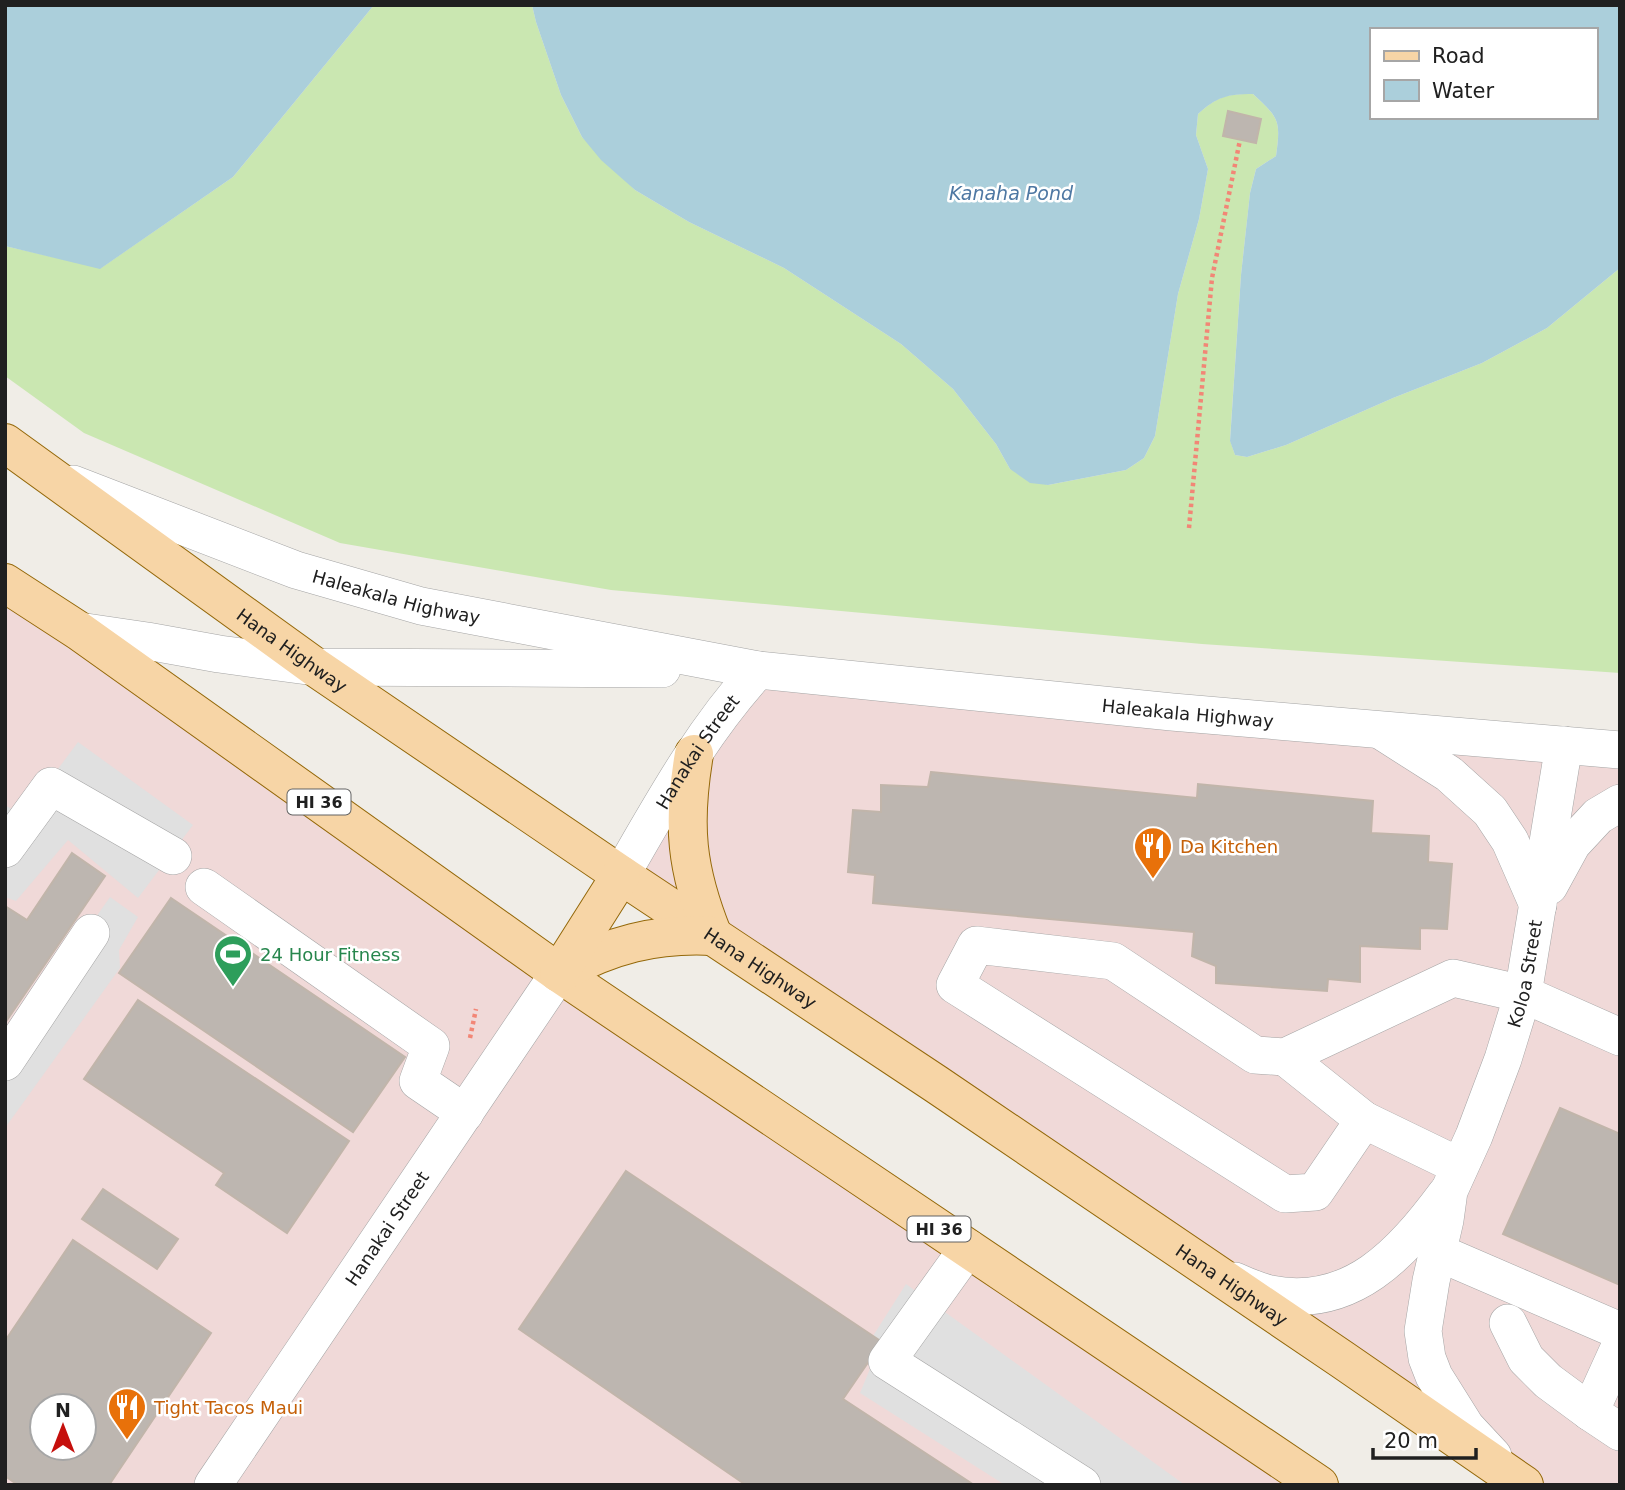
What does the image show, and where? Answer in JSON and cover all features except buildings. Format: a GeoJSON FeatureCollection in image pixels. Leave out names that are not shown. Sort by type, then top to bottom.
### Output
{"type":"FeatureCollection","features":[{"type":"Feature","properties":{"kind":"main road","name":"Hana Highway"},"geometry":{"type":"LineString","coordinates":[[5,443],[315,667],[1518,1480]]}},
{"type":"Feature","properties":{"kind":"main road","name":"HI 36"},"geometry":{"type":"LineString","coordinates":[[12,592],[79,631],[559,973],[1319,1485]]}},
{"type":"Feature","properties":{"kind":"main road"},"geometry":{"type":"LineString","coordinates":[[559,973],[582,960],[633,942],[673,936],[713,936],[698,897],[688,846],[687,815],[694,754]]}},
{"type":"Feature","properties":{"kind":"main road"},"geometry":{"type":"LineString","coordinates":[[559,973],[621,875]]}},
{"type":"Feature","properties":{"kind":"street","name":"Haleakala Highway"},"geometry":{"type":"LineString","coordinates":[[48,474],[296,570],[421,606],[758,670],[1172,712],[1620,750]]}},
{"type":"Feature","properties":{"kind":"street","name":"Haleakala Highway"},"geometry":{"type":"LineString","coordinates":[[79,631],[315,667],[758,670]]}},
{"type":"Feature","properties":{"kind":"street","name":"Hanakai Street"},"geometry":{"type":"LineString","coordinates":[[621,875],[678,778],[723,710],[758,670]]}},
{"type":"Feature","properties":{"kind":"street"},"geometry":{"type":"LineString","coordinates":[[1379,729],[1449,774],[1490,811],[1510,841],[1538,905]]}},
{"type":"Feature","properties":{"kind":"street","name":"Koloa Street"},"geometry":{"type":"LineString","coordinates":[[1217,1275],[1269,1293],[1295,1297],[1344,1289],[1373,1273],[1394,1256],[1426,1221],[1454,1179],[1474,1136],[1498,1072],[1523,994],[1564,745]]}},
{"type":"Feature","properties":{"kind":"street"},"geometry":{"type":"LineString","coordinates":[[5,849],[51,786],[173,856]]}},
{"type":"Feature","properties":{"kind":"street"},"geometry":{"type":"LineString","coordinates":[[1538,905],[1572,844],[1598,816],[1620,803]]}},
{"type":"Feature","properties":{"kind":"street"},"geometry":{"type":"LineString","coordinates":[[204,887],[431,1046],[418,1082],[465,1113]]}},
{"type":"Feature","properties":{"kind":"street"},"geometry":{"type":"LineString","coordinates":[[5,1062],[91,933]]}},
{"type":"Feature","properties":{"kind":"street"},"geometry":{"type":"LineString","coordinates":[[1364,1120],[1315,1192],[1285,1194],[955,985],[976,945],[1113,961],[1255,1055],[1285,1057],[1453,978],[1523,994],[1620,1037]]}},
{"type":"Feature","properties":{"kind":"street","name":"Hanakai Street"},"geometry":{"type":"LineString","coordinates":[[213,1485],[559,973]]}},
{"type":"Feature","properties":{"kind":"street"},"geometry":{"type":"LineString","coordinates":[[1285,1057],[1364,1120],[1454,1179]]}},
{"type":"Feature","properties":{"kind":"street","name":"Koloa Street"},"geometry":{"type":"LineString","coordinates":[[1454,1179],[1431,1281],[1423,1331],[1427,1358],[1440,1387],[1466,1427],[1518,1480]]}},
{"type":"Feature","properties":{"kind":"street"},"geometry":{"type":"LineString","coordinates":[[968,1248],[887,1361],[1082,1485]]}},
{"type":"Feature","properties":{"kind":"street"},"geometry":{"type":"LineString","coordinates":[[1437,1252],[1620,1331]]}},
{"type":"Feature","properties":{"kind":"street"},"geometry":{"type":"LineString","coordinates":[[1508,1323],[1526,1359],[1548,1381],[1605,1422],[1620,1346]]}},
{"type":"Feature","properties":{"kind":"path"},"geometry":{"type":"LineString","coordinates":[[1189,528],[1212,278],[1240,140]]}},
{"type":"Feature","properties":{"kind":"path"},"geometry":{"type":"LineString","coordinates":[[468,1044],[476,1009]]}},
{"type":"Feature","properties":{"kind":"shaded area"},"geometry":{"type":"Polygon","coordinates":[[[5,583],[1319,1485],[5,1485],[5,583]]]}},
{"type":"Feature","properties":{"kind":"shaded area"},"geometry":{"type":"Polygon","coordinates":[[[758,670],[1620,750],[1620,1485],[1524,1485],[621,875],[758,670]]]}},
{"type":"Feature","properties":{"kind":"shaded area"},"geometry":{"type":"Polygon","coordinates":[[[78,742],[193,825],[138,898],[68,840],[16,901],[5,897],[5,805],[23,816],[78,742]]]}},
{"type":"Feature","properties":{"kind":"shaded area"},"geometry":{"type":"Polygon","coordinates":[[[110,897],[138,917],[119,950],[120,968],[5,1128],[5,1047],[110,897]]]}},
{"type":"Feature","properties":{"kind":"shaded area"},"geometry":{"type":"Polygon","coordinates":[[[906,1284],[1185,1485],[1005,1485],[860,1393],[881,1342],[873,1336],[906,1284]]]}},
{"type":"Feature","properties":{"kind":"green space"},"geometry":{"type":"Polygon","coordinates":[[[374,5],[532,5],[561,95],[582,137],[635,190],[689,222],[784,268],[901,344],[953,389],[996,444],[1010,469],[1048,485],[1126,470],[1144,458],[1155,436],[1178,294],[1199,219],[1208,169],[1196,135],[1198,114],[1223,97],[1253,94],[1273,115],[1278,127],[1276,156],[1256,169],[1250,193],[1241,275],[1230,440],[1235,455],[1247,457],[1286,445],[1482,363],[1547,328],[1620,268],[1620,673],[1202,644],[611,590],[340,543],[84,433],[5,376],[5,246],[101,268],[233,177],[374,5]]]}},
{"type":"Feature","properties":{"kind":"water"},"geometry":{"type":"Polygon","coordinates":[[[5,5],[374,5],[233,177],[100,269],[5,246],[5,5]]]}},
{"type":"Feature","properties":{"kind":"water","name":"Kanaha Pond"},"geometry":{"type":"Polygon","coordinates":[[[532,5],[1620,5],[1620,268],[1547,328],[1482,363],[1286,445],[1247,457],[1235,455],[1230,441],[1241,275],[1250,193],[1256,169],[1276,156],[1278,127],[1273,115],[1253,94],[1223,98],[1198,114],[1196,135],[1208,169],[1199,219],[1178,294],[1155,436],[1144,458],[1126,470],[1048,485],[1030,483],[1010,469],[996,444],[953,389],[901,344],[784,268],[689,222],[635,190],[601,160],[582,137],[561,95],[532,5]]]}},
{"type":"Feature","properties":{"kind":"place","name":"Da Kitchen"},"geometry":{"type":"Point","coordinates":[1153,880]}},
{"type":"Feature","properties":{"kind":"place","name":"24 Hour Fitness"},"geometry":{"type":"Point","coordinates":[233,988]}},
{"type":"Feature","properties":{"kind":"place","name":"Tight Tacos Maui"},"geometry":{"type":"Point","coordinates":[127,1441]}}]}
